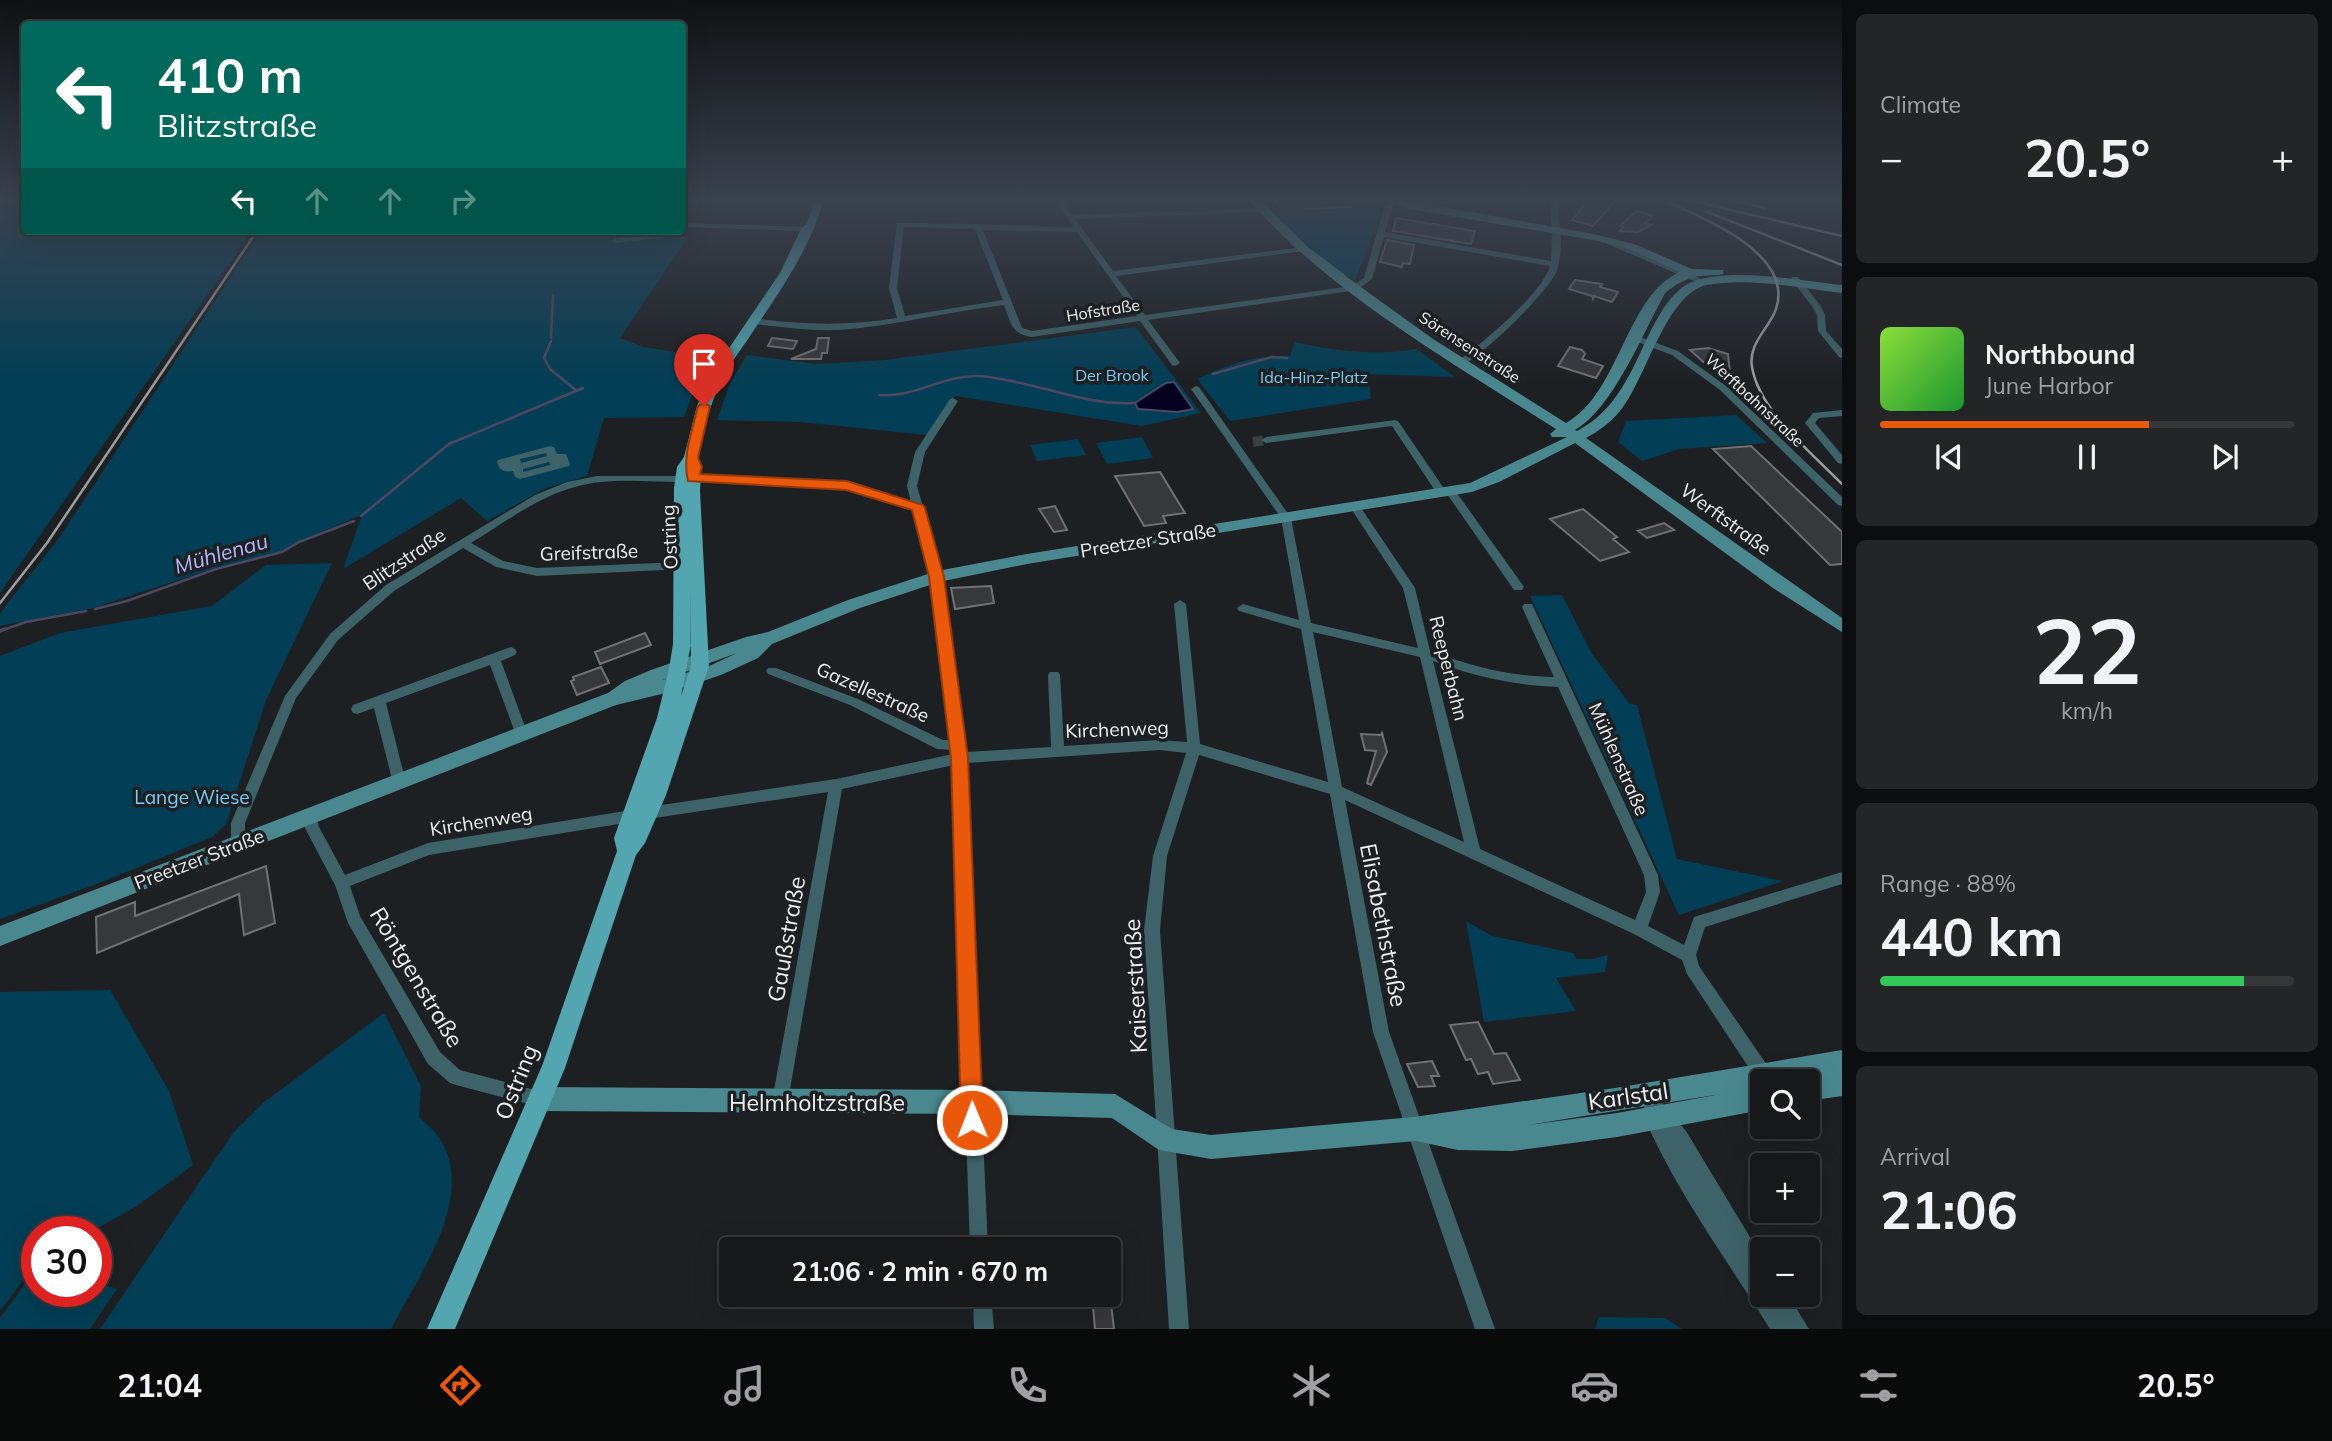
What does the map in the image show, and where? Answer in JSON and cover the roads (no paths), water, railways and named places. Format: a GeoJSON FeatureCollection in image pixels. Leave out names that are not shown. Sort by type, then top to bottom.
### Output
{"type":"FeatureCollection","features":[{"type":"Feature","properties":{"kind":"main road","name":"Ostring"},"geometry":{"type":"LineString","coordinates":[[441,1329],[540,1099],[627,850],[624,838],[640,814],[699,667],[687,478],[684,467],[691,458],[711,387],[792,261]]}},
{"type":"Feature","properties":{"kind":"main road","name":"Sörensenstraße"},"geometry":{"type":"LineString","coordinates":[[1319,261],[1461,363],[1574,434]]}},
{"type":"Feature","properties":{"kind":"main road"},"geometry":{"type":"LineString","coordinates":[[1659,261],[1694,279],[1842,284]]}},
{"type":"Feature","properties":{"kind":"main road"},"geometry":{"type":"LineString","coordinates":[[1574,434],[1597,405],[1660,291],[1709,272],[1842,289]]}},
{"type":"Feature","properties":{"kind":"main road"},"geometry":{"type":"LineString","coordinates":[[1574,434],[1596,427],[1618,406],[1672,302],[1694,279]]}},
{"type":"Feature","properties":{"kind":"main road","name":"Werftstraße"},"geometry":{"type":"LineString","coordinates":[[1596,427],[1606,447]]}},
{"type":"Feature","properties":{"kind":"main road","name":"Werftstraße"},"geometry":{"type":"LineString","coordinates":[[1574,434],[1606,447],[1640,475],[1649,488]]}},
{"type":"Feature","properties":{"kind":"main road","name":"Werftstraße"},"geometry":{"type":"LineString","coordinates":[[1574,434],[1779,584],[1842,626]]}},
{"type":"Feature","properties":{"kind":"main road","name":"Preetzer Straße"},"geometry":{"type":"LineString","coordinates":[[0,936],[614,698],[635,695],[678,674],[757,651],[770,638],[853,604],[937,577],[1027,559],[1446,492],[1497,478],[1574,434]]}},
{"type":"Feature","properties":{"kind":"main road","name":"Ostring"},"geometry":{"type":"LineString","coordinates":[[640,814],[678,674],[682,644],[681,566],[687,478]]}},
{"type":"Feature","properties":{"kind":"main road","name":"Werftstraße"},"geometry":{"type":"LineString","coordinates":[[1779,584],[1842,640]]}},
{"type":"Feature","properties":{"kind":"main road","name":"Karlstal"},"geometry":{"type":"LineString","coordinates":[[1819,1069],[1842,1062]]}},
{"type":"Feature","properties":{"kind":"main road"},"geometry":{"type":"LineString","coordinates":[[1820,1087],[1842,1084]]}},
{"type":"Feature","properties":{"kind":"main road","name":"Karlstal"},"geometry":{"type":"LineString","coordinates":[[1168,1141],[1211,1147],[1414,1129],[1644,1095],[1750,1087]]}},
{"type":"Feature","properties":{"kind":"main road","name":"Karlstal"},"geometry":{"type":"LineString","coordinates":[[1414,1129],[1464,1140],[1523,1138],[1659,1119],[1750,1090]]}},
{"type":"Feature","properties":{"kind":"main road","name":"Helmholtzstraße"},"geometry":{"type":"LineString","coordinates":[[540,1099],[972,1102],[1115,1106],[1168,1141]]}},
{"type":"Feature","properties":{"kind":"street"},"geometry":{"type":"LineString","coordinates":[[896,261],[893,288],[901,318]]}},
{"type":"Feature","properties":{"kind":"street"},"geometry":{"type":"LineString","coordinates":[[753,321],[826,328],[876,324],[954,307],[1008,302],[992,261]]}},
{"type":"Feature","properties":{"kind":"street"},"geometry":{"type":"LineString","coordinates":[[1102,261],[1175,363]]}},
{"type":"Feature","properties":{"kind":"street"},"geometry":{"type":"LineString","coordinates":[[1111,274],[1211,261]]}},
{"type":"Feature","properties":{"kind":"street"},"geometry":{"type":"LineString","coordinates":[[1354,288],[1368,279],[1374,261]]}},
{"type":"Feature","properties":{"kind":"street"},"geometry":{"type":"LineString","coordinates":[[1461,363],[1479,350],[1549,278],[1554,264],[1537,261]]}},
{"type":"Feature","properties":{"kind":"street"},"geometry":{"type":"LineString","coordinates":[[1798,283],[1821,315],[1822,331],[1842,355]]}},
{"type":"Feature","properties":{"kind":"street","name":"Hofstraße"},"geometry":{"type":"LineString","coordinates":[[1008,302],[1018,329],[1023,333],[1056,331],[1354,288]]}},
{"type":"Feature","properties":{"kind":"street","name":"Werftbahnstraße"},"geometry":{"type":"LineString","coordinates":[[1635,338],[1685,358],[1723,388],[1842,503]]}},
{"type":"Feature","properties":{"kind":"street"},"geometry":{"type":"LineString","coordinates":[[1196,389],[1241,443],[1286,518]]}},
{"type":"Feature","properties":{"kind":"street"},"geometry":{"type":"LineString","coordinates":[[953,401],[920,452],[912,486],[937,577],[959,752],[978,1237]]}},
{"type":"Feature","properties":{"kind":"street"},"geometry":{"type":"LineString","coordinates":[[1597,405],[1618,406]]}},
{"type":"Feature","properties":{"kind":"street"},"geometry":{"type":"LineString","coordinates":[[1842,413],[1816,415],[1810,422],[1842,461]]}},
{"type":"Feature","properties":{"kind":"street"},"geometry":{"type":"LineString","coordinates":[[1266,440],[1395,423],[1517,587]]}},
{"type":"Feature","properties":{"kind":"street"},"geometry":{"type":"LineString","coordinates":[[516,462],[550,461],[531,463]]}},
{"type":"Feature","properties":{"kind":"street","name":"Blitzstraße"},"geometry":{"type":"LineString","coordinates":[[238,845],[238,823],[275,728],[291,696],[312,664],[334,638],[390,588],[539,497],[571,484],[597,479],[687,478],[847,485],[917,505]]}},
{"type":"Feature","properties":{"kind":"street","name":"Reeperbahn"},"geometry":{"type":"LineString","coordinates":[[1355,507],[1409,588],[1474,853]]}},
{"type":"Feature","properties":{"kind":"street","name":"Elisabethstraße"},"geometry":{"type":"LineString","coordinates":[[1286,518],[1381,1032],[1485,1329]]}},
{"type":"Feature","properties":{"kind":"street","name":"Greifstraße"},"geometry":{"type":"LineString","coordinates":[[462,543],[482,557],[500,564],[537,572],[681,566]]}},
{"type":"Feature","properties":{"kind":"street","name":"Kaiserstraße"},"geometry":{"type":"LineString","coordinates":[[1179,1329],[1152,930],[1160,856],[1194,748],[1180,604]]}},
{"type":"Feature","properties":{"kind":"street","name":"Mühlenstraße"},"geometry":{"type":"LineString","coordinates":[[1528,607],[1650,875],[1653,892],[1639,929]]}},
{"type":"Feature","properties":{"kind":"street"},"geometry":{"type":"LineString","coordinates":[[1243,608],[1305,626],[1426,654],[1472,671],[1524,681],[1562,682]]}},
{"type":"Feature","properties":{"kind":"street"},"geometry":{"type":"LineString","coordinates":[[357,709],[511,652]]}},
{"type":"Feature","properties":{"kind":"street"},"geometry":{"type":"LineString","coordinates":[[494,659],[522,734]]}},
{"type":"Feature","properties":{"kind":"street","name":"Gazellestraße"},"geometry":{"type":"LineString","coordinates":[[772,671],[854,702],[959,752]]}},
{"type":"Feature","properties":{"kind":"street"},"geometry":{"type":"LineString","coordinates":[[1054,675],[1058,750]]}},
{"type":"Feature","properties":{"kind":"street"},"geometry":{"type":"LineString","coordinates":[[379,701],[399,783]]}},
{"type":"Feature","properties":{"kind":"street","name":"Kirchenweg"},"geometry":{"type":"LineString","coordinates":[[342,883],[421,850],[836,785],[959,752],[1160,745],[1194,748],[1334,789],[1639,929],[1688,955]]}},
{"type":"Feature","properties":{"kind":"street","name":"Gaußstraße"},"geometry":{"type":"LineString","coordinates":[[780,1101],[836,785]]}},
{"type":"Feature","properties":{"kind":"street","name":"Röntgenstraße"},"geometry":{"type":"LineString","coordinates":[[310,817],[342,883],[353,918],[434,1058],[456,1077],[540,1099]]}},
{"type":"Feature","properties":{"kind":"street"},"geometry":{"type":"LineString","coordinates":[[1753,1069],[1692,969],[1688,955],[1699,922],[1842,878]]}},
{"type":"Feature","properties":{"kind":"street"},"geometry":{"type":"LineString","coordinates":[[1644,1095],[1659,1119],[1680,1137],[1750,1254]]}},
{"type":"Feature","properties":{"kind":"street"},"geometry":{"type":"LineString","coordinates":[[1659,1119],[1661,1140],[1709,1221],[1780,1329]]}},
{"type":"Feature","properties":{"kind":"street"},"geometry":{"type":"LineString","coordinates":[[983,1307],[984,1329]]}},
{"type":"Feature","properties":{"kind":"street"},"geometry":{"type":"LineString","coordinates":[[1785,1307],[1799,1329]]}},
{"type":"Feature","properties":{"kind":"waterway","name":"Mühlenau"},"geometry":{"type":"LineString","coordinates":[[551,338],[553,295]]}},
{"type":"Feature","properties":{"kind":"waterway"},"geometry":{"type":"LineString","coordinates":[[551,341],[544,358],[550,369],[577,391]]}},
{"type":"Feature","properties":{"kind":"waterway"},"geometry":{"type":"LineString","coordinates":[[1213,374],[1272,357],[1287,358]]}},
{"type":"Feature","properties":{"kind":"waterway","name":"Mühlenau"},"geometry":{"type":"LineString","coordinates":[[879,395],[905,393],[967,376],[980,376],[1019,382],[1096,401],[1135,403]]}},
{"type":"Feature","properties":{"kind":"waterway","name":"Mühlenau"},"geometry":{"type":"LineString","coordinates":[[577,391],[583,388]]}},
{"type":"Feature","properties":{"kind":"waterway","name":"Mühlenau"},"geometry":{"type":"LineString","coordinates":[[361,516],[449,444],[577,391]]}},
{"type":"Feature","properties":{"kind":"waterway","name":"Mühlenau"},"geometry":{"type":"LineString","coordinates":[[95,609],[127,601],[216,569],[282,552],[299,542],[354,521]]}},
{"type":"Feature","properties":{"kind":"waterway","name":"Mühlenau"},"geometry":{"type":"LineString","coordinates":[[5,629],[0,631],[26,622],[86,611]]}},
{"type":"Feature","properties":{"kind":"tunnel"},"geometry":{"type":"LineString","coordinates":[[1253,442],[1266,440]]}},
{"type":"Feature","properties":{"kind":"railway"},"geometry":{"type":"LineString","coordinates":[[0,603],[47,543],[237,261]]}},
{"type":"Feature","properties":{"kind":"railway"},"geometry":{"type":"LineString","coordinates":[[1764,261],[1771,270],[1778,289],[1776,309],[1753,351],[1752,367],[1757,383],[1765,400],[1789,431],[1842,484]]}},
{"type":"Feature","properties":{"kind":"railway"},"geometry":{"type":"LineString","coordinates":[[1832,261],[1842,265]]}},
{"type":"Feature","properties":{"kind":"park label","name":"Der Brook"},"geometry":{"type":"Point","coordinates":[1112,375]}},
{"type":"Feature","properties":{"kind":"park label","name":"Ida-Hinz-Platz"},"geometry":{"type":"Point","coordinates":[1314,377]}},
{"type":"Feature","properties":{"kind":"park label","name":"Lange Wiese"},"geometry":{"type":"Point","coordinates":[192,797]}}]}
